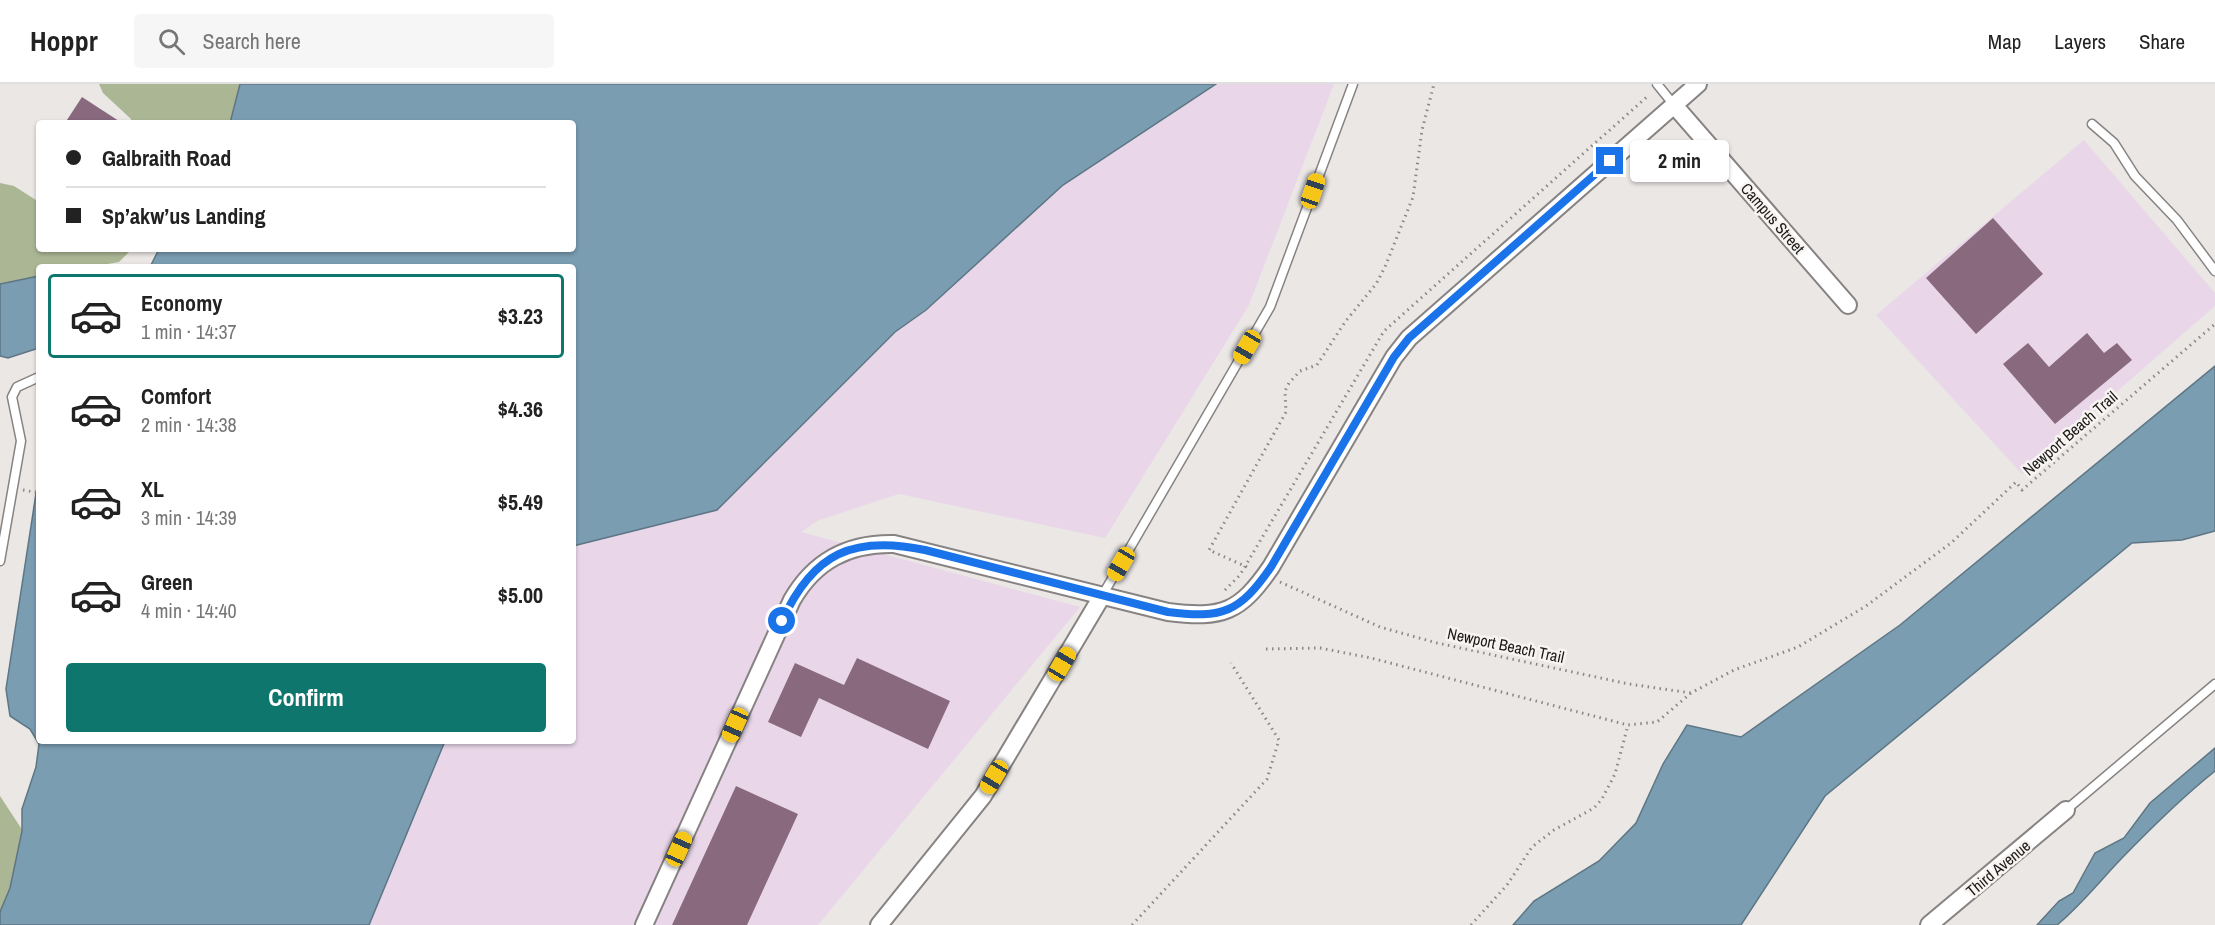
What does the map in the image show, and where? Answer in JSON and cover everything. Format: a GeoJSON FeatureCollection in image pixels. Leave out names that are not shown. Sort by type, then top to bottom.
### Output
{"type":"FeatureCollection","features":[{"type":"Feature","properties":{"kind":"street"},"geometry":{"type":"LineString","coordinates":[[644,925],[792,600],[806,578],[824,562],[842,552],[862,546],[894,544],[1168,612],[1207,616],[1228,611],[1244,601],[1277,557],[1394,357],[1409,338],[1698,84]]}},
{"type":"Feature","properties":{"kind":"street","name":"Campus Street"},"geometry":{"type":"LineString","coordinates":[[1674,105],[1848,305]]}},
{"type":"Feature","properties":{"kind":"street"},"geometry":{"type":"LineString","coordinates":[[879,925],[983,796],[1102,596]]}},
{"type":"Feature","properties":{"kind":"street","name":"Third Avenue"},"geometry":{"type":"LineString","coordinates":[[1929,925],[2066,810]]}},
{"type":"Feature","properties":{"kind":"lane"},"geometry":{"type":"LineString","coordinates":[[1102,596],[1270,307],[1353,84]]}},
{"type":"Feature","properties":{"kind":"lane"},"geometry":{"type":"LineString","coordinates":[[1658,85],[1674,105]]}},
{"type":"Feature","properties":{"kind":"lane"},"geometry":{"type":"LineString","coordinates":[[2092,124],[2114,143],[2135,176],[2177,220],[2215,271]]}},
{"type":"Feature","properties":{"kind":"lane"},"geometry":{"type":"LineString","coordinates":[[0,561],[21,441],[12,397],[16,387],[36,378]]}},
{"type":"Feature","properties":{"kind":"lane"},"geometry":{"type":"LineString","coordinates":[[2066,810],[2215,684]]}},
{"type":"Feature","properties":{"kind":"path"},"geometry":{"type":"LineString","coordinates":[[1252,569],[1209,550],[1286,412],[1285,391],[1289,382],[1300,371],[1317,365],[1345,322],[1376,284],[1385,267],[1416,186],[1422,130],[1434,84]]}},
{"type":"Feature","properties":{"kind":"path"},"geometry":{"type":"LineString","coordinates":[[1220,594],[1240,574],[1384,331],[1658,85]]}},
{"type":"Feature","properties":{"kind":"path","name":"Newport Beach Trail"},"geometry":{"type":"LineString","coordinates":[[1274,579],[1380,627],[1437,643],[1629,684],[1691,693],[1734,670],[1798,647],[1866,606],[1951,543],[2016,482],[2022,490],[2215,324]]}},
{"type":"Feature","properties":{"kind":"path"},"geometry":{"type":"LineString","coordinates":[[1266,649],[1320,648],[1361,656],[1628,725],[1658,722],[1691,693]]}},
{"type":"Feature","properties":{"kind":"path"},"geometry":{"type":"LineString","coordinates":[[1132,925],[1268,779],[1279,740],[1231,663]]}},
{"type":"Feature","properties":{"kind":"path"},"geometry":{"type":"LineString","coordinates":[[1471,925],[1507,885],[1533,847],[1554,830],[1594,807],[1615,774],[1628,725]]}},
{"type":"Feature","properties":{"kind":"shaded area"},"geometry":{"type":"Polygon","coordinates":[[[1216,84],[1334,84],[1249,305],[1105,538],[899,494],[817,521],[801,532],[1080,607],[818,925],[369,925],[444,744],[576,744],[576,545],[717,510],[895,332],[926,310],[1063,185],[1216,84]]]}},
{"type":"Feature","properties":{"kind":"shaded area"},"geometry":{"type":"Polygon","coordinates":[[[2084,140],[2215,293],[2215,306],[2022,474],[1876,315],[2084,140]]]}},
{"type":"Feature","properties":{"kind":"green space"},"geometry":{"type":"Polygon","coordinates":[[[99,84],[240,84],[231,120],[131,120],[103,93],[99,84]]]}},
{"type":"Feature","properties":{"kind":"green space"},"geometry":{"type":"Polygon","coordinates":[[[0,183],[14,186],[36,200],[36,252],[129,252],[119,262],[107,264],[36,264],[36,277],[0,284],[0,183]]]}},
{"type":"Feature","properties":{"kind":"green space"},"geometry":{"type":"Polygon","coordinates":[[[0,796],[23,831],[10,888],[0,912],[0,796]]]}},
{"type":"Feature","properties":{"kind":"water"},"geometry":{"type":"Polygon","coordinates":[[[240,84],[1216,84],[1063,185],[926,310],[895,332],[717,510],[576,545],[576,264],[152,264],[158,252],[576,252],[576,120],[231,120],[240,84]]]}},
{"type":"Feature","properties":{"kind":"water"},"geometry":{"type":"Polygon","coordinates":[[[36,277],[36,349],[8,358],[0,356],[0,284],[36,277]]]}},
{"type":"Feature","properties":{"kind":"water"},"geometry":{"type":"Polygon","coordinates":[[[2215,366],[2215,531],[2182,540],[2132,543],[1825,796],[1741,925],[1513,925],[1534,901],[1599,861],[1636,823],[1663,764],[1687,725],[1741,737],[1900,625],[2215,366]]]}},
{"type":"Feature","properties":{"kind":"water"},"geometry":{"type":"Polygon","coordinates":[[[36,494],[36,739],[30,729],[10,716],[6,689],[36,494]]]}},
{"type":"Feature","properties":{"kind":"water"},"geometry":{"type":"Polygon","coordinates":[[[39,744],[444,744],[369,925],[0,925],[0,912],[10,888],[22,831],[22,809],[36,767],[39,744]]]}},
{"type":"Feature","properties":{"kind":"water"},"geometry":{"type":"Polygon","coordinates":[[[2215,748],[2215,771],[2155,825],[2057,925],[2037,925],[2059,901],[2073,893],[2095,853],[2124,838],[2150,803],[2215,748]]]}},
{"type":"Feature","properties":{"kind":"building"},"geometry":{"type":"Polygon","coordinates":[[[82,97],[117,120],[67,120],[82,97]]]}},
{"type":"Feature","properties":{"kind":"building"},"geometry":{"type":"Polygon","coordinates":[[[1993,218],[2043,274],[1976,334],[1926,278],[1993,218]]]}},
{"type":"Feature","properties":{"kind":"building"},"geometry":{"type":"Polygon","coordinates":[[[2087,333],[2104,353],[2117,343],[2132,360],[2055,424],[2003,364],[2028,343],[2049,367],[2087,333]]]}},
{"type":"Feature","properties":{"kind":"building"},"geometry":{"type":"Polygon","coordinates":[[[857,658],[950,701],[928,749],[819,698],[801,737],[768,722],[795,663],[844,685],[857,658]]]}},
{"type":"Feature","properties":{"kind":"building"},"geometry":{"type":"Polygon","coordinates":[[[736,786],[798,814],[747,925],[672,925],[736,786]]]}},
{"type":"Feature","properties":{"kind":"route"},"geometry":{"type":"LineString","coordinates":[[782,621],[798,590],[815,569],[842,552],[872,544],[894,544],[925,550],[1168,612],[1207,616],[1238,606],[1253,592],[1284,547],[1394,357],[1409,338],[1610,161]]}}]}
